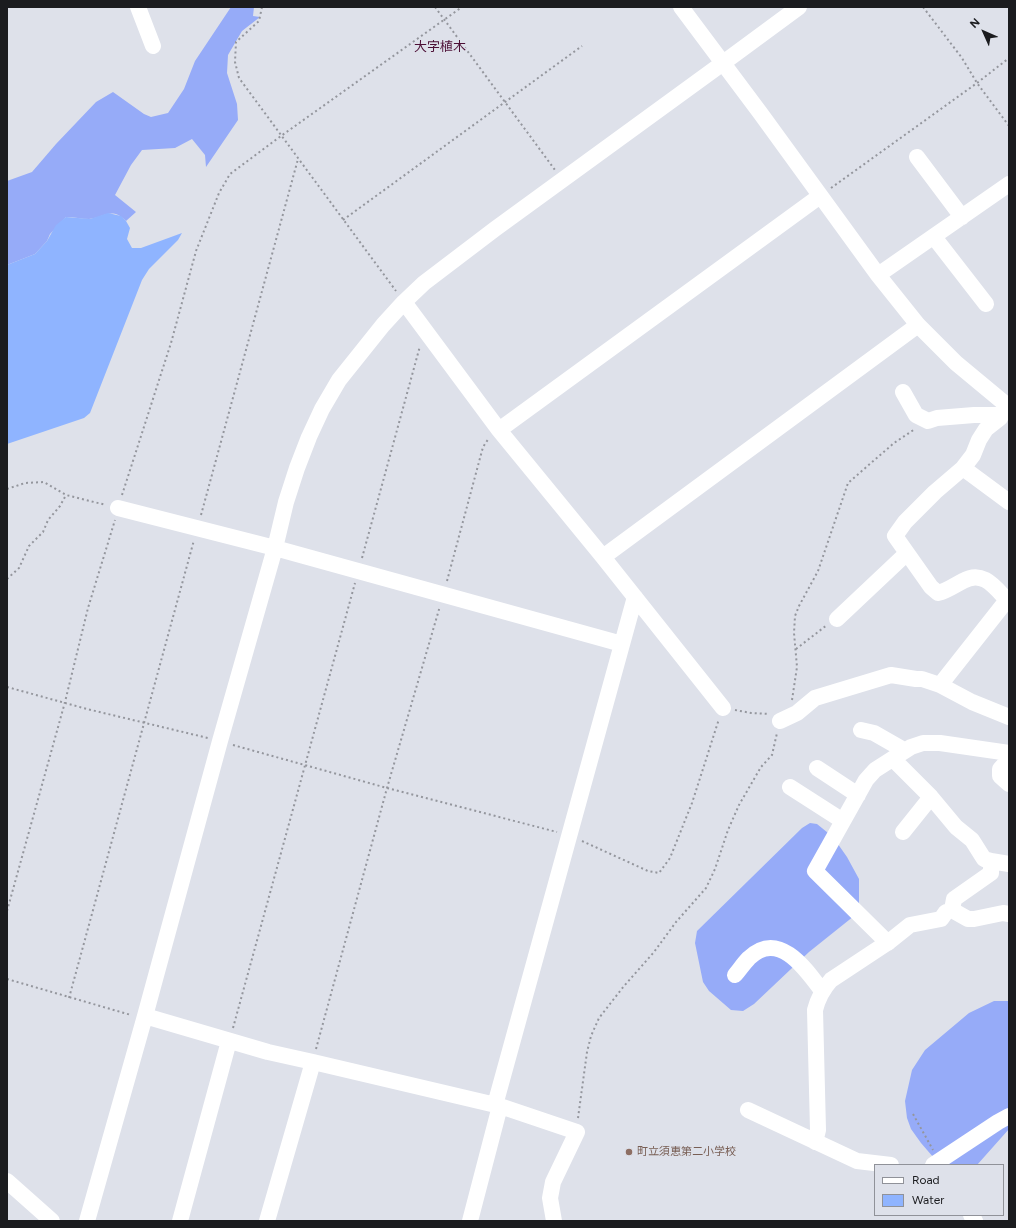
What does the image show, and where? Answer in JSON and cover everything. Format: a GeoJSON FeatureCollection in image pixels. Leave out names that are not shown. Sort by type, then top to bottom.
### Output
{"type":"FeatureCollection","features":[{"type":"Feature","properties":{"kind":"street"},"geometry":{"type":"LineString","coordinates":[[138,7],[153,46]]}},
{"type":"Feature","properties":{"kind":"street"},"geometry":{"type":"LineString","coordinates":[[681,7],[762,114],[878,275],[918,326],[1006,409]]}},
{"type":"Feature","properties":{"kind":"street"},"geometry":{"type":"LineString","coordinates":[[87,1221],[145,1016],[286,502],[309,437],[322,409],[339,380],[383,325],[424,283],[799,7]]}},
{"type":"Feature","properties":{"kind":"street"},"geometry":{"type":"LineString","coordinates":[[916,157],[962,217]]}},
{"type":"Feature","properties":{"kind":"street"},"geometry":{"type":"LineString","coordinates":[[878,275],[1009,184]]}},
{"type":"Feature","properties":{"kind":"street"},"geometry":{"type":"LineString","coordinates":[[499,430],[820,196]]}},
{"type":"Feature","properties":{"kind":"street"},"geometry":{"type":"LineString","coordinates":[[934,237],[986,304]]}},
{"type":"Feature","properties":{"kind":"street"},"geometry":{"type":"LineString","coordinates":[[404,302],[499,430],[603,557],[723,708]]}},
{"type":"Feature","properties":{"kind":"street"},"geometry":{"type":"LineString","coordinates":[[603,557],[918,326]]}},
{"type":"Feature","properties":{"kind":"street"},"geometry":{"type":"LineString","coordinates":[[903,392],[916,415],[928,421],[937,418],[974,415],[1006,409]]}},
{"type":"Feature","properties":{"kind":"street"},"geometry":{"type":"LineString","coordinates":[[940,685],[1008,601],[985,579],[975,576],[967,578],[938,594],[931,588],[895,536],[905,522],[963,468],[973,455],[979,440],[986,429],[1000,418],[1006,409]]}},
{"type":"Feature","properties":{"kind":"street"},"geometry":{"type":"LineString","coordinates":[[963,468],[1009,502]]}},
{"type":"Feature","properties":{"kind":"street"},"geometry":{"type":"LineString","coordinates":[[118,508],[274,548],[622,644]]}},
{"type":"Feature","properties":{"kind":"street"},"geometry":{"type":"LineString","coordinates":[[837,619],[907,553]]}},
{"type":"Feature","properties":{"kind":"street"},"geometry":{"type":"LineString","coordinates":[[470,1221],[497,1105],[569,835],[635,597]]}},
{"type":"Feature","properties":{"kind":"street"},"geometry":{"type":"LineString","coordinates":[[784,719],[796,713],[814,698],[891,675],[922,679],[940,685],[972,702],[1009,717]]}},
{"type":"Feature","properties":{"kind":"street"},"geometry":{"type":"LineString","coordinates":[[861,730],[874,733],[902,749],[898,755]]}},
{"type":"Feature","properties":{"kind":"street"},"geometry":{"type":"LineString","coordinates":[[888,943],[815,872],[866,780],[875,770],[898,755],[911,747],[923,743],[940,743],[1009,753]]}},
{"type":"Feature","properties":{"kind":"street"},"geometry":{"type":"LineString","coordinates":[[898,755],[956,827],[972,840],[984,859],[1009,864]]}},
{"type":"Feature","properties":{"kind":"street"},"geometry":{"type":"LineString","coordinates":[[1009,759],[1000,769],[1000,776],[1009,784]]}},
{"type":"Feature","properties":{"kind":"street"},"geometry":{"type":"LineString","coordinates":[[817,768],[858,795]]}},
{"type":"Feature","properties":{"kind":"street"},"geometry":{"type":"LineString","coordinates":[[790,787],[843,821]]}},
{"type":"Feature","properties":{"kind":"street"},"geometry":{"type":"LineString","coordinates":[[903,832],[931,797]]}},
{"type":"Feature","properties":{"kind":"street"},"geometry":{"type":"LineString","coordinates":[[952,910],[954,899],[990,873],[991,861]]}},
{"type":"Feature","properties":{"kind":"street"},"geometry":{"type":"LineString","coordinates":[[815,1142],[818,1130],[815,1010],[818,998],[831,980],[888,943],[910,925],[941,919],[946,912],[952,910],[968,919],[1003,913],[1009,914]]}},
{"type":"Feature","properties":{"kind":"street"},"geometry":{"type":"LineString","coordinates":[[735,975],[749,958],[760,951],[770,948],[783,950],[808,973],[822,991]]}},
{"type":"Feature","properties":{"kind":"street"},"geometry":{"type":"LineString","coordinates":[[145,1016],[268,1052],[497,1105],[576,1132],[553,1182],[550,1198],[554,1221]]}},
{"type":"Feature","properties":{"kind":"street"},"geometry":{"type":"LineString","coordinates":[[180,1221],[230,1041]]}},
{"type":"Feature","properties":{"kind":"street"},"geometry":{"type":"LineString","coordinates":[[267,1221],[313,1062]]}},
{"type":"Feature","properties":{"kind":"street"},"geometry":{"type":"LineString","coordinates":[[748,1110],[857,1161],[882,1164]]}},
{"type":"Feature","properties":{"kind":"street"},"geometry":{"type":"LineString","coordinates":[[936,1163],[1009,1116]]}},
{"type":"Feature","properties":{"kind":"street"},"geometry":{"type":"LineString","coordinates":[[7,1181],[52,1221]]}},
{"type":"Feature","properties":{"kind":"path"},"geometry":{"type":"LineString","coordinates":[[262,7],[259,21],[236,42],[235,62],[239,78],[404,302]]}},
{"type":"Feature","properties":{"kind":"path"},"geometry":{"type":"LineString","coordinates":[[435,7],[562,180]]}},
{"type":"Feature","properties":{"kind":"path"},"geometry":{"type":"LineString","coordinates":[[7,911],[71,681],[88,608],[118,508],[171,343],[196,251],[219,193],[230,174],[462,7]]}},
{"type":"Feature","properties":{"kind":"path"},"geometry":{"type":"LineString","coordinates":[[922,7],[962,58],[977,83],[1009,126]]}},
{"type":"Feature","properties":{"kind":"path"},"geometry":{"type":"LineString","coordinates":[[343,220],[582,46]]}},
{"type":"Feature","properties":{"kind":"path"},"geometry":{"type":"LineString","coordinates":[[820,196],[977,83],[1009,58]]}},
{"type":"Feature","properties":{"kind":"path"},"geometry":{"type":"LineString","coordinates":[[200,520],[298,159]]}},
{"type":"Feature","properties":{"kind":"path"},"geometry":{"type":"LineString","coordinates":[[360,563],[424,329]]}},
{"type":"Feature","properties":{"kind":"path"},"geometry":{"type":"LineString","coordinates":[[576,1132],[587,1052],[591,1036],[599,1018],[624,986],[654,952],[676,922],[706,888],[715,869],[728,830],[739,805],[761,767],[772,755],[784,719],[791,709],[798,667],[794,633],[795,616],[818,571],[848,483],[894,443],[928,421]]}},
{"type":"Feature","properties":{"kind":"path"},"geometry":{"type":"LineString","coordinates":[[313,1062],[483,447],[492,435],[499,430]]}},
{"type":"Feature","properties":{"kind":"path"},"geometry":{"type":"LineString","coordinates":[[7,489],[25,483],[44,482],[66,495],[118,508]]}},
{"type":"Feature","properties":{"kind":"path"},"geometry":{"type":"LineString","coordinates":[[7,579],[19,568],[28,546],[43,532],[48,520],[60,506],[66,495]]}},
{"type":"Feature","properties":{"kind":"path"},"geometry":{"type":"LineString","coordinates":[[69,998],[196,535]]}},
{"type":"Feature","properties":{"kind":"path"},"geometry":{"type":"LineString","coordinates":[[230,1041],[356,578]]}},
{"type":"Feature","properties":{"kind":"path"},"geometry":{"type":"LineString","coordinates":[[796,649],[817,631]]}},
{"type":"Feature","properties":{"kind":"path"},"geometry":{"type":"LineString","coordinates":[[7,687],[87,709],[220,741],[514,822],[569,835],[648,872],[659,873],[670,858],[676,845],[692,803],[723,708],[751,713],[770,714],[784,719]]}},
{"type":"Feature","properties":{"kind":"path"},"geometry":{"type":"LineString","coordinates":[[7,979],[126,1014],[145,1016]]}},
{"type":"Feature","properties":{"kind":"path"},"geometry":{"type":"LineString","coordinates":[[913,1114],[936,1163]]}},
{"type":"Feature","properties":{"kind":"shaded area"},"geometry":{"type":"Polygon","coordinates":[[[231,7],[254,7],[253,16],[260,17],[242,31],[228,55],[227,73],[237,104],[238,120],[206,167],[205,155],[192,139],[175,148],[142,150],[131,165],[115,195],[136,212],[126,221],[116,214],[108,214],[89,219],[66,217],[50,234],[47,241],[35,254],[7,265],[7,181],[32,172],[96,102],[113,92],[144,114],[151,117],[168,113],[184,89],[195,61],[231,7]]]}},
{"type":"Feature","properties":{"kind":"shaded area"},"geometry":{"type":"Polygon","coordinates":[[[810,823],[817,824],[833,837],[847,857],[859,879],[859,906],[854,916],[809,952],[754,1004],[743,1011],[731,1010],[709,991],[703,982],[695,943],[697,931],[802,828],[810,823]]]}},
{"type":"Feature","properties":{"kind":"shaded area"},"geometry":{"type":"Polygon","coordinates":[[[994,1001],[1009,1001],[1009,1129],[978,1164],[939,1164],[911,1129],[907,1118],[905,1101],[912,1070],[925,1050],[969,1013],[994,1001]]]}},
{"type":"Feature","properties":{"kind":"water"},"geometry":{"type":"Polygon","coordinates":[[[108,213],[121,216],[126,221],[130,228],[127,239],[132,248],[141,248],[182,233],[178,240],[149,269],[142,280],[90,413],[84,418],[7,444],[7,265],[35,254],[47,241],[56,225],[66,217],[90,219],[108,213]]]}},
{"type":"Feature","properties":{"kind":"place","name":"町立須恵第二小学校"},"geometry":{"type":"Point","coordinates":[629,1152]}},
{"type":"Feature","properties":{"kind":"district","name":"大字植木"},"geometry":{"type":"Point","coordinates":[440,47]}}]}
